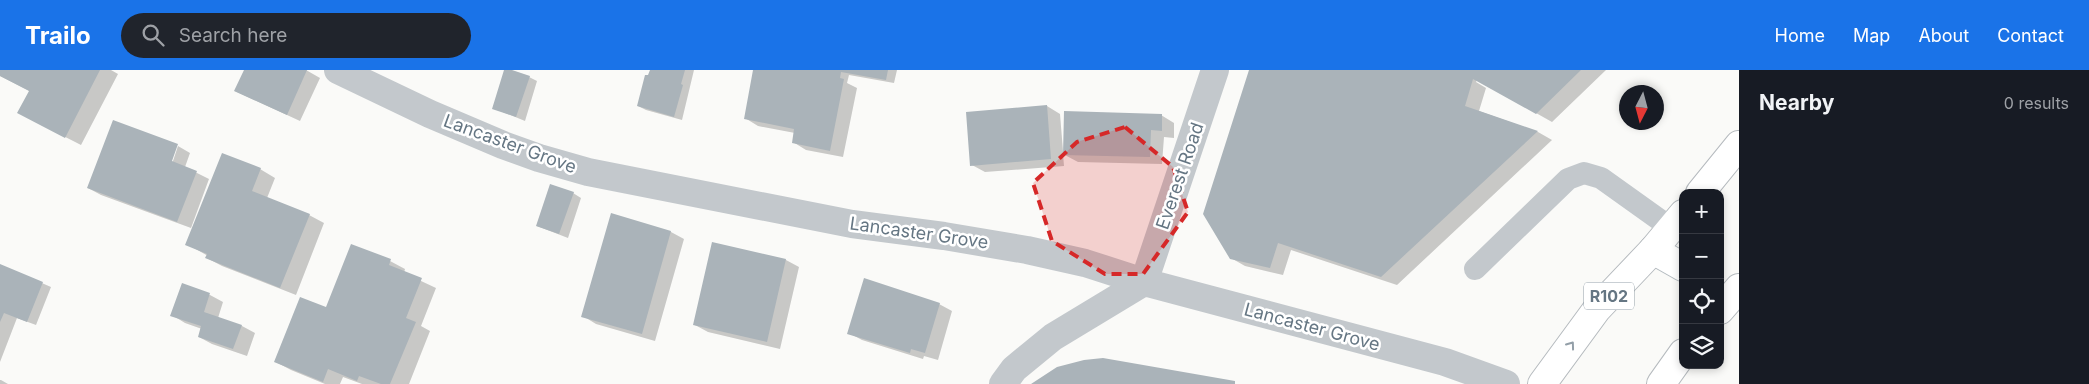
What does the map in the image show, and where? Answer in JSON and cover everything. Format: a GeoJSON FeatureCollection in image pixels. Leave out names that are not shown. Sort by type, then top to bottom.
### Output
{"type":"FeatureCollection","features":[{"type":"Feature","properties":{"kind":"main road"},"geometry":{"type":"LineString","coordinates":[[1704,189],[1735,157]]}},
{"type":"Feature","properties":{"kind":"main road","name":"R102"},"geometry":{"type":"LineString","coordinates":[[1542,384],[1597,309],[1653,250],[1677,221]]}},
{"type":"Feature","properties":{"kind":"main road"},"geometry":{"type":"LineString","coordinates":[[1653,250],[1679,265]]}},
{"type":"Feature","properties":{"kind":"main road"},"geometry":{"type":"LineString","coordinates":[[1661,384],[1679,359]]}},
{"type":"Feature","properties":{"kind":"street","name":"Lancaster Grove"},"geometry":{"type":"LineString","coordinates":[[338,70],[430,114],[503,145],[588,172],[852,224],[944,236],[1027,250],[1085,263],[1144,282],[1445,362],[1506,384]]}},
{"type":"Feature","properties":{"kind":"street","name":"Everest Road"},"geometry":{"type":"LineString","coordinates":[[1144,282],[1215,70]]}},
{"type":"Feature","properties":{"kind":"street"},"geometry":{"type":"LineString","coordinates":[[1003,384],[1014,369],[1053,337],[1144,282]]}},
{"type":"Feature","properties":{"kind":"lane"},"geometry":{"type":"LineString","coordinates":[[1475,269],[1568,179],[1584,173],[1601,178],[1677,221]]}},
{"type":"Feature","properties":{"kind":"highlighted area"},"geometry":{"type":"Polygon","coordinates":[[[1125,127],[1173,167],[1188,212],[1143,274],[1105,274],[1052,241],[1033,183],[1077,142],[1125,127]]]}},
{"type":"Feature","properties":{"kind":"building"},"geometry":{"type":"Polygon","coordinates":[[[0,70],[100,70],[65,138],[17,113],[29,91],[0,76],[0,70]]]}},
{"type":"Feature","properties":{"kind":"building"},"geometry":{"type":"Polygon","coordinates":[[[244,70],[307,70],[287,115],[234,91],[244,70]]]}},
{"type":"Feature","properties":{"kind":"building"},"geometry":{"type":"Polygon","coordinates":[[[504,70],[512,70],[530,76],[516,117],[492,109],[504,70]]]}},
{"type":"Feature","properties":{"kind":"building"},"geometry":{"type":"Polygon","coordinates":[[[650,70],[685,70],[674,117],[637,106],[645,75],[648,75],[650,70]]]}},
{"type":"Feature","properties":{"kind":"building"},"geometry":{"type":"Polygon","coordinates":[[[753,70],[888,70],[886,80],[841,72],[840,78],[844,79],[830,151],[792,143],[794,129],[744,119],[753,70]]]}},
{"type":"Feature","properties":{"kind":"building"},"geometry":{"type":"Polygon","coordinates":[[[1249,70],[1581,70],[1536,114],[1473,79],[1465,106],[1538,131],[1381,277],[1278,243],[1270,268],[1230,259],[1203,214],[1249,70]]]}},
{"type":"Feature","properties":{"kind":"building"},"geometry":{"type":"Polygon","coordinates":[[[1047,105],[1051,159],[970,166],[966,112],[1047,105]]]}},
{"type":"Feature","properties":{"kind":"building"},"geometry":{"type":"Polygon","coordinates":[[[1064,111],[1162,114],[1162,131],[1151,130],[1150,157],[1063,155],[1064,111]]]}},
{"type":"Feature","properties":{"kind":"building"},"geometry":{"type":"Polygon","coordinates":[[[113,120],[178,144],[172,161],[197,171],[177,222],[87,188],[113,120]]]}},
{"type":"Feature","properties":{"kind":"building"},"geometry":{"type":"Polygon","coordinates":[[[222,153],[261,168],[252,191],[310,214],[280,288],[205,258],[207,254],[185,245],[222,153]]]}},
{"type":"Feature","properties":{"kind":"building"},"geometry":{"type":"Polygon","coordinates":[[[550,184],[574,192],[559,234],[536,226],[550,184]]]}},
{"type":"Feature","properties":{"kind":"building"},"geometry":{"type":"Polygon","coordinates":[[[611,213],[671,231],[642,334],[581,317],[611,213]]]}},
{"type":"Feature","properties":{"kind":"building"},"geometry":{"type":"Polygon","coordinates":[[[712,242],[786,259],[767,342],[693,325],[712,242]]]}},
{"type":"Feature","properties":{"kind":"building"},"geometry":{"type":"Polygon","coordinates":[[[351,244],[391,259],[389,265],[422,278],[406,318],[416,322],[390,384],[381,384],[359,376],[357,381],[328,369],[323,382],[274,362],[300,297],[326,307],[351,244]]]}},
{"type":"Feature","properties":{"kind":"building"},"geometry":{"type":"Polygon","coordinates":[[[0,264],[43,282],[27,322],[4,313],[0,322],[0,264]]]}},
{"type":"Feature","properties":{"kind":"building"},"geometry":{"type":"Polygon","coordinates":[[[864,278],[940,303],[925,353],[911,349],[910,353],[847,334],[864,278]]]}},
{"type":"Feature","properties":{"kind":"building"},"geometry":{"type":"Polygon","coordinates":[[[182,283],[210,293],[204,312],[242,325],[233,349],[198,337],[201,326],[170,316],[182,283]]]}},
{"type":"Feature","properties":{"kind":"building"},"geometry":{"type":"Polygon","coordinates":[[[1103,358],[1235,381],[1235,384],[1031,384],[1057,367],[1084,360],[1103,358]]]}}]}
